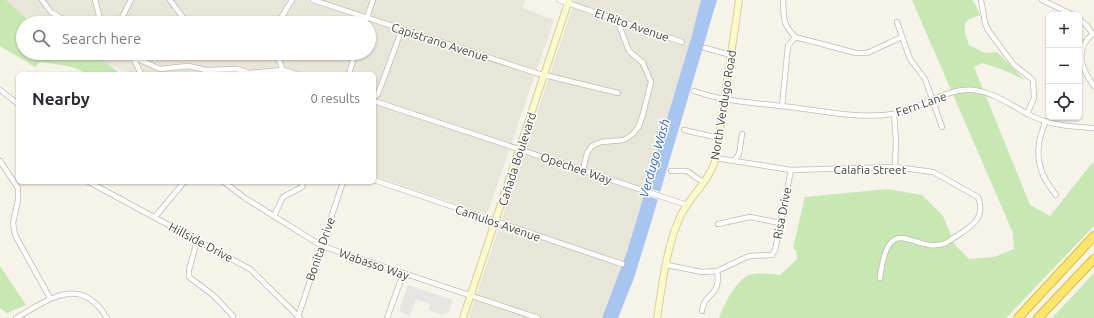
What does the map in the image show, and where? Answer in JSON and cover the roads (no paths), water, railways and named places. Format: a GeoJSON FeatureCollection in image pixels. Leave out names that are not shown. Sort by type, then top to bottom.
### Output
{"type":"FeatureCollection","features":[{"type":"Feature","properties":{"kind":"highway"},"geometry":{"type":"LineString","coordinates":[[1018,318],[1094,236]]}},
{"type":"Feature","properties":{"kind":"highway"},"geometry":{"type":"LineString","coordinates":[[1038,318],[1094,259]]}},
{"type":"Feature","properties":{"kind":"main road","name":"North Verdugo Road"},"geometry":{"type":"LineString","coordinates":[[657,318],[667,265],[676,229],[687,205],[711,173],[716,158],[726,99],[739,0]]}},
{"type":"Feature","properties":{"kind":"main road","name":"Cañada Boulevard"},"geometry":{"type":"LineString","coordinates":[[463,318],[569,2]]}},
{"type":"Feature","properties":{"kind":"street"},"geometry":{"type":"LineString","coordinates":[[42,0],[51,12],[58,16]]}},
{"type":"Feature","properties":{"kind":"street"},"geometry":{"type":"LineString","coordinates":[[94,0],[99,16]]}},
{"type":"Feature","properties":{"kind":"street"},"geometry":{"type":"LineString","coordinates":[[123,16],[131,0]]}},
{"type":"Feature","properties":{"kind":"street"},"geometry":{"type":"LineString","coordinates":[[170,0],[182,16]]}},
{"type":"Feature","properties":{"kind":"street"},"geometry":{"type":"LineString","coordinates":[[282,16],[292,0]]}},
{"type":"Feature","properties":{"kind":"street","name":"Capistrano Avenue"},"geometry":{"type":"LineString","coordinates":[[313,0],[363,16]]}},
{"type":"Feature","properties":{"kind":"street"},"geometry":{"type":"LineString","coordinates":[[366,16],[372,0]]}},
{"type":"Feature","properties":{"kind":"street","name":"El Rito Avenue"},"geometry":{"type":"LineString","coordinates":[[559,0],[569,2],[682,42]]}},
{"type":"Feature","properties":{"kind":"street"},"geometry":{"type":"LineString","coordinates":[[783,0],[782,17],[785,25],[795,37],[856,53],[867,53],[902,37]]}},
{"type":"Feature","properties":{"kind":"street"},"geometry":{"type":"LineString","coordinates":[[981,0],[985,23],[988,30],[1013,64],[1033,80],[1034,98],[1027,114]]}},
{"type":"Feature","properties":{"kind":"street"},"geometry":{"type":"LineString","coordinates":[[1042,0],[1067,12]]}},
{"type":"Feature","properties":{"kind":"street","name":"Capistrano Avenue"},"geometry":{"type":"LineString","coordinates":[[376,20],[545,75],[580,85],[618,93]]}},
{"type":"Feature","properties":{"kind":"street"},"geometry":{"type":"LineString","coordinates":[[583,170],[588,153],[592,146],[601,142],[624,140],[633,134],[639,126],[651,82],[643,63],[629,51],[617,20]]}},
{"type":"Feature","properties":{"kind":"street"},"geometry":{"type":"LineString","coordinates":[[897,22],[910,59],[925,79],[942,127]]}},
{"type":"Feature","properties":{"kind":"street"},"geometry":{"type":"LineString","coordinates":[[1082,22],[1093,33],[1083,46],[1081,61],[1083,69],[1094,86]]}},
{"type":"Feature","properties":{"kind":"street"},"geometry":{"type":"LineString","coordinates":[[376,96],[378,94],[402,29]]}},
{"type":"Feature","properties":{"kind":"street"},"geometry":{"type":"LineString","coordinates":[[782,106],[788,46],[795,37]]}},
{"type":"Feature","properties":{"kind":"street"},"geometry":{"type":"LineString","coordinates":[[705,48],[731,55]]}},
{"type":"Feature","properties":{"kind":"street"},"geometry":{"type":"LineString","coordinates":[[134,60],[140,72]]}},
{"type":"Feature","properties":{"kind":"street"},"geometry":{"type":"LineString","coordinates":[[140,60],[160,69],[188,66],[206,70],[237,69],[246,72]]}},
{"type":"Feature","properties":{"kind":"street"},"geometry":{"type":"LineString","coordinates":[[279,60],[283,70]]}},
{"type":"Feature","properties":{"kind":"street"},"geometry":{"type":"LineString","coordinates":[[350,72],[353,60]]}},
{"type":"Feature","properties":{"kind":"street"},"geometry":{"type":"LineString","coordinates":[[260,72],[283,70],[290,72]]}},
{"type":"Feature","properties":{"kind":"street"},"geometry":{"type":"LineString","coordinates":[[0,90],[16,102]]}},
{"type":"Feature","properties":{"kind":"street","name":"Fern Lane"},"geometry":{"type":"LineString","coordinates":[[694,91],[726,99],[868,115],[894,114],[956,92],[974,90],[1000,97],[1027,114],[1045,121],[1068,126],[1094,128]]}},
{"type":"Feature","properties":{"kind":"street","name":"Opechee Way"},"geometry":{"type":"LineString","coordinates":[[376,101],[687,205]]}},
{"type":"Feature","properties":{"kind":"street"},"geometry":{"type":"LineString","coordinates":[[894,114],[896,140],[895,167]]}},
{"type":"Feature","properties":{"kind":"street"},"geometry":{"type":"LineString","coordinates":[[1045,121],[1039,141],[1039,155],[1045,181],[1056,196]]}},
{"type":"Feature","properties":{"kind":"street"},"geometry":{"type":"LineString","coordinates":[[684,130],[719,138]]}},
{"type":"Feature","properties":{"kind":"street"},"geometry":{"type":"LineString","coordinates":[[740,162],[739,154],[742,134]]}},
{"type":"Feature","properties":{"kind":"street"},"geometry":{"type":"LineString","coordinates":[[734,161],[739,154]]}},
{"type":"Feature","properties":{"kind":"street","name":"Calafia Street"},"geometry":{"type":"LineString","coordinates":[[716,158],[790,170],[895,167],[933,172],[973,192],[978,197],[982,212],[978,220],[941,245],[902,238],[894,240],[889,244],[883,256],[880,278]]}},
{"type":"Feature","properties":{"kind":"street"},"geometry":{"type":"LineString","coordinates":[[0,162],[18,188],[18,200],[13,223],[15,235],[50,298]]}},
{"type":"Feature","properties":{"kind":"street","name":"Risa Drive"},"geometry":{"type":"LineString","coordinates":[[717,271],[749,256],[772,255],[775,250],[790,170]]}},
{"type":"Feature","properties":{"kind":"street"},"geometry":{"type":"LineString","coordinates":[[671,171],[687,171],[704,182]]}},
{"type":"Feature","properties":{"kind":"street","name":"Camulos Avenue"},"geometry":{"type":"LineString","coordinates":[[376,181],[622,264]]}},
{"type":"Feature","properties":{"kind":"street","name":"Hillside Drive"},"geometry":{"type":"LineString","coordinates":[[93,184],[250,268],[299,317]]}},
{"type":"Feature","properties":{"kind":"street"},"geometry":{"type":"LineString","coordinates":[[155,217],[182,184]]}},
{"type":"Feature","properties":{"kind":"street","name":"Wabasso Way"},"geometry":{"type":"LineString","coordinates":[[227,184],[245,198],[322,246],[538,318]]}},
{"type":"Feature","properties":{"kind":"street"},"geometry":{"type":"LineString","coordinates":[[274,216],[283,197],[302,186],[302,184]]}},
{"type":"Feature","properties":{"kind":"street","name":"Bonita Drive"},"geometry":{"type":"LineString","coordinates":[[299,317],[342,184]]}},
{"type":"Feature","properties":{"kind":"street"},"geometry":{"type":"LineString","coordinates":[[718,224],[750,217],[780,223]]}},
{"type":"Feature","properties":{"kind":"street"},"geometry":{"type":"LineString","coordinates":[[197,241],[189,270],[190,277],[213,295],[233,316]]}},
{"type":"Feature","properties":{"kind":"street"},"geometry":{"type":"LineString","coordinates":[[667,265],[702,272],[717,271],[719,283],[702,306],[702,311]]}},
{"type":"Feature","properties":{"kind":"street"},"geometry":{"type":"LineString","coordinates":[[387,318],[403,274]]}},
{"type":"Feature","properties":{"kind":"street"},"geometry":{"type":"LineString","coordinates":[[16,318],[50,298],[61,294],[73,293],[84,295],[100,307],[107,318]]}},
{"type":"Feature","properties":{"kind":"water"},"geometry":{"type":"Polygon","coordinates":[[[701,0],[717,0],[634,278],[618,318],[602,318],[627,252],[692,35],[701,0]]]}},
{"type":"Feature","properties":{"kind":"water label","name":"Verdugo Wash"},"geometry":{"type":"Point","coordinates":[654,158]}}]}
